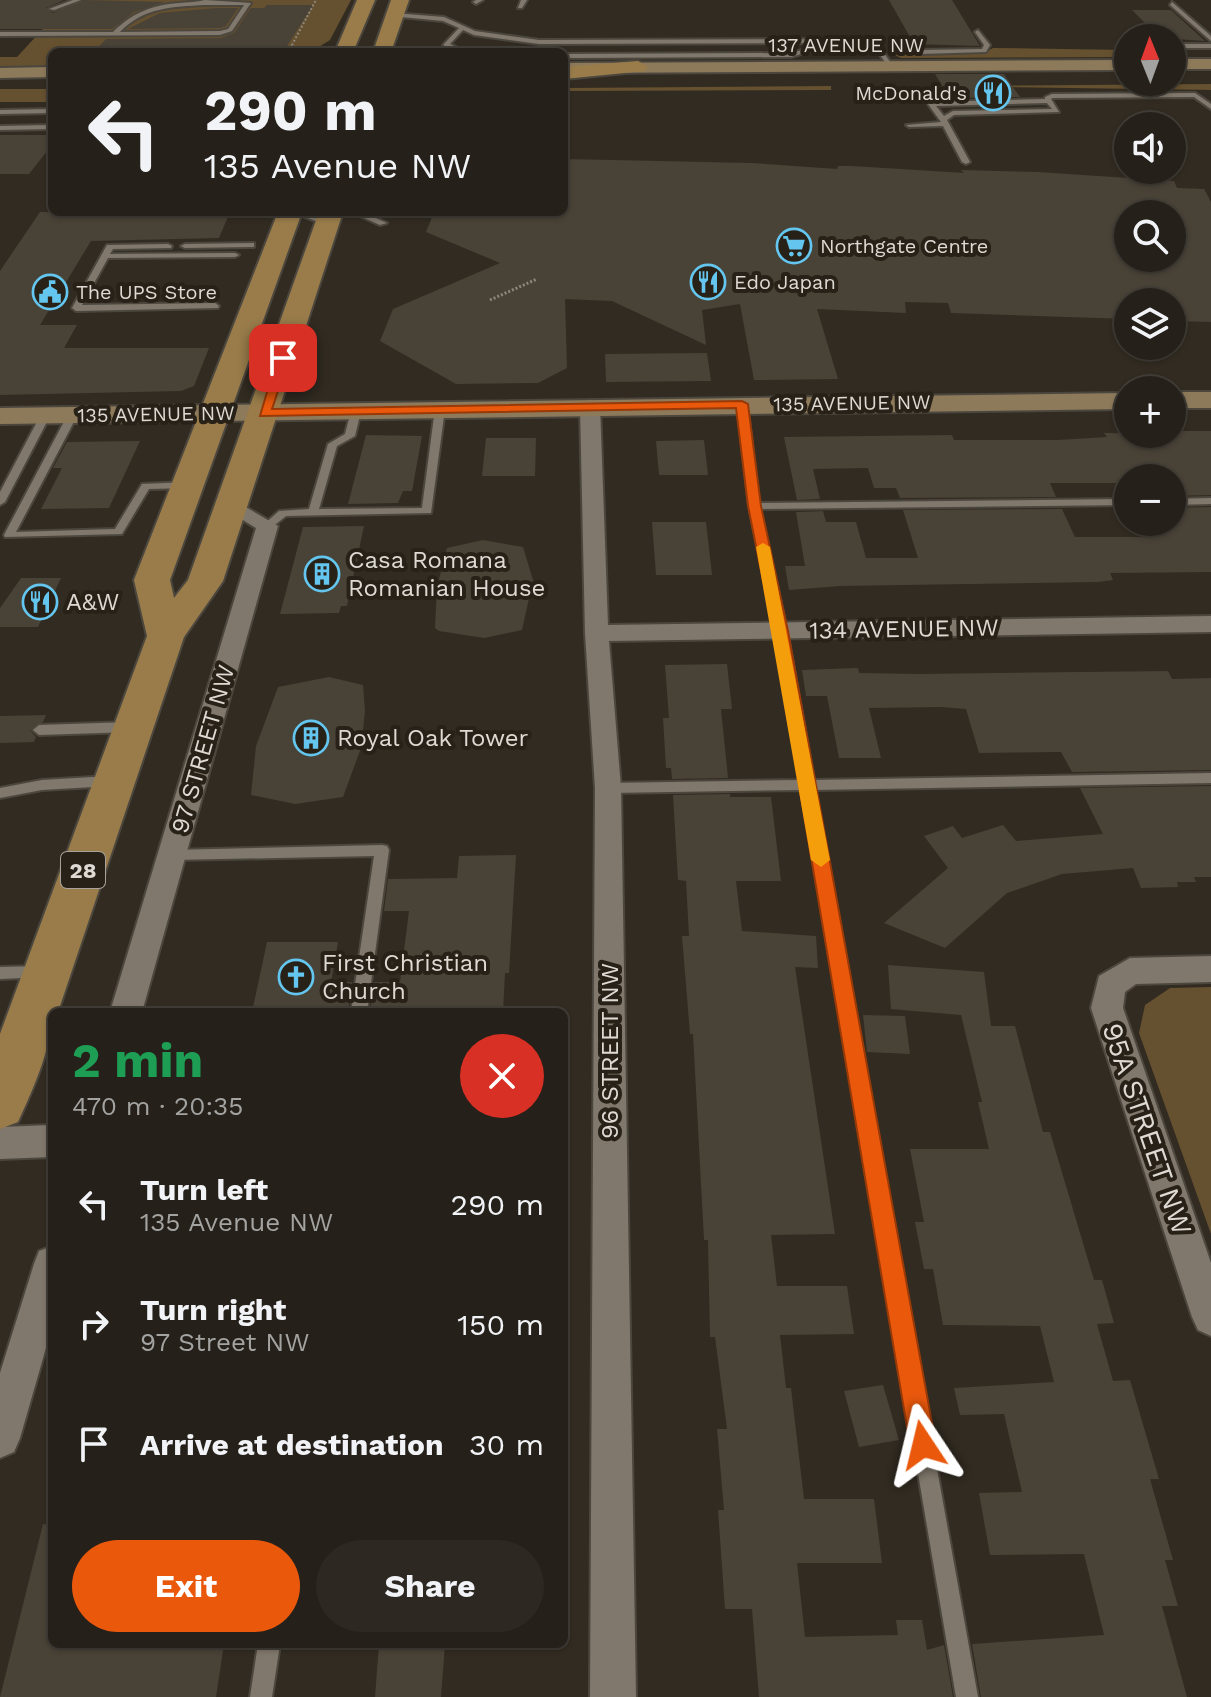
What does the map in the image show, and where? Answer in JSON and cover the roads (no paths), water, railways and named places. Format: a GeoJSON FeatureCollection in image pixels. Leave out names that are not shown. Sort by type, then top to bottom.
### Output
{"type":"FeatureCollection","features":[{"type":"Feature","properties":{"kind":"main road"},"geometry":{"type":"LineString","coordinates":[[346,48],[368,0],[374,8],[396,8],[384,45]]}},
{"type":"Feature","properties":{"kind":"main road"},"geometry":{"type":"LineString","coordinates":[[324,48],[356,20]]}},
{"type":"Feature","properties":{"kind":"main road"},"geometry":{"type":"LineString","coordinates":[[356,20],[373,33],[367,48]]}},
{"type":"Feature","properties":{"kind":"main road"},"geometry":{"type":"LineString","coordinates":[[1186,64],[1211,64]]}},
{"type":"Feature","properties":{"kind":"main road"},"geometry":{"type":"LineString","coordinates":[[884,73],[882,75],[906,71],[1114,65]]}},
{"type":"Feature","properties":{"kind":"main road"},"geometry":{"type":"LineString","coordinates":[[568,70],[638,67]]}},
{"type":"Feature","properties":{"kind":"main road","name":"137 AVENUE NW"},"geometry":{"type":"LineString","coordinates":[[638,67],[757,67],[1114,79]]}},
{"type":"Feature","properties":{"kind":"main road"},"geometry":{"type":"LineString","coordinates":[[0,73],[48,72]]}},
{"type":"Feature","properties":{"kind":"main road","name":"137 AVENUE NW"},"geometry":{"type":"LineString","coordinates":[[568,82],[884,73]]}},
{"type":"Feature","properties":{"kind":"main road"},"geometry":{"type":"LineString","coordinates":[[1186,79],[1211,79]]}},
{"type":"Feature","properties":{"kind":"main road"},"geometry":{"type":"LineString","coordinates":[[0,84],[48,84]]}},
{"type":"Feature","properties":{"kind":"main road"},"geometry":{"type":"LineString","coordinates":[[166,636],[152,580],[291,216]]}},
{"type":"Feature","properties":{"kind":"main road"},"geometry":{"type":"LineString","coordinates":[[166,636],[205,581],[265,413],[329,217]]}},
{"type":"Feature","properties":{"kind":"main road"},"geometry":{"type":"LineString","coordinates":[[1186,400],[1211,400]]}},
{"type":"Feature","properties":{"kind":"main road","name":"135 AVENUE NW"},"geometry":{"type":"LineString","coordinates":[[0,416],[1114,401]]}},
{"type":"Feature","properties":{"kind":"main road","name":"28"},"geometry":{"type":"LineString","coordinates":[[0,1105],[166,636]]}},
{"type":"Feature","properties":{"kind":"street","name":"96 STREET NW"},"geometry":{"type":"LineString","coordinates":[[590,406],[597,633],[608,788],[613,1697]]}},
{"type":"Feature","properties":{"kind":"street"},"geometry":{"type":"LineString","coordinates":[[232,505],[267,526]]}},
{"type":"Feature","properties":{"kind":"street","name":"97 STREET NW"},"geometry":{"type":"LineString","coordinates":[[127,1008],[267,526]]}},
{"type":"Feature","properties":{"kind":"street","name":"134 AVENUE NW"},"geometry":{"type":"LineString","coordinates":[[597,633],[1211,624]]}},
{"type":"Feature","properties":{"kind":"street","name":"95A STREET NW"},"geometry":{"type":"LineString","coordinates":[[1211,969],[1130,971],[1110,985],[1107,1008],[1211,1317]]}},
{"type":"Feature","properties":{"kind":"street"},"geometry":{"type":"LineString","coordinates":[[0,1143],[48,1141]]}},
{"type":"Feature","properties":{"kind":"street"},"geometry":{"type":"LineString","coordinates":[[0,1438],[48,1277]]}},
{"type":"Feature","properties":{"kind":"lane"},"geometry":{"type":"LineString","coordinates":[[52,9],[78,0]]}},
{"type":"Feature","properties":{"kind":"lane"},"geometry":{"type":"LineString","coordinates":[[0,34],[220,33],[230,30],[248,3],[207,2],[161,6],[132,14],[115,33]]}},
{"type":"Feature","properties":{"kind":"lane"},"geometry":{"type":"LineString","coordinates":[[1172,4],[1211,39]]}},
{"type":"Feature","properties":{"kind":"lane"},"geometry":{"type":"LineString","coordinates":[[396,8],[439,18],[485,36],[539,42],[832,43],[879,48],[884,73]]}},
{"type":"Feature","properties":{"kind":"lane"},"geometry":{"type":"LineString","coordinates":[[453,48],[446,45],[463,27]]}},
{"type":"Feature","properties":{"kind":"lane"},"geometry":{"type":"LineString","coordinates":[[909,48],[921,52],[984,51],[988,48],[978,32]]}},
{"type":"Feature","properties":{"kind":"lane"},"geometry":{"type":"LineString","coordinates":[[7,41],[13,34]]}},
{"type":"Feature","properties":{"kind":"lane"},"geometry":{"type":"LineString","coordinates":[[757,67],[832,43]]}},
{"type":"Feature","properties":{"kind":"lane"},"geometry":{"type":"LineString","coordinates":[[1186,46],[1211,46]]}},
{"type":"Feature","properties":{"kind":"lane"},"geometry":{"type":"LineString","coordinates":[[568,56],[791,55]]}},
{"type":"Feature","properties":{"kind":"lane"},"geometry":{"type":"LineString","coordinates":[[909,125],[944,122],[959,112],[1057,111],[1047,98],[1052,96],[1195,95],[1211,107]]}},
{"type":"Feature","properties":{"kind":"lane"},"geometry":{"type":"LineString","coordinates":[[966,162],[944,122],[932,109],[933,102],[1049,101]]}},
{"type":"Feature","properties":{"kind":"lane"},"geometry":{"type":"LineString","coordinates":[[0,112],[48,111]]}},
{"type":"Feature","properties":{"kind":"lane"},"geometry":{"type":"LineString","coordinates":[[0,128],[48,127]]}},
{"type":"Feature","properties":{"kind":"lane"},"geometry":{"type":"LineString","coordinates":[[365,216],[383,223]]}},
{"type":"Feature","properties":{"kind":"lane"},"geometry":{"type":"LineString","coordinates":[[185,246],[251,245]]}},
{"type":"Feature","properties":{"kind":"lane"},"geometry":{"type":"LineString","coordinates":[[168,246],[110,247],[76,308],[215,306]]}},
{"type":"Feature","properties":{"kind":"lane"},"geometry":{"type":"LineString","coordinates":[[105,256],[235,255]]}},
{"type":"Feature","properties":{"kind":"lane"},"geometry":{"type":"LineString","coordinates":[[742,404],[754,506],[781,631],[967,1697]]}},
{"type":"Feature","properties":{"kind":"lane"},"geometry":{"type":"LineString","coordinates":[[267,526],[283,513],[427,511],[440,409]]}},
{"type":"Feature","properties":{"kind":"lane"},"geometry":{"type":"LineString","coordinates":[[313,513],[333,444],[350,436],[356,411]]}},
{"type":"Feature","properties":{"kind":"lane"},"geometry":{"type":"LineString","coordinates":[[59,416],[9,535],[118,532],[146,486],[189,485]]}},
{"type":"Feature","properties":{"kind":"lane"},"geometry":{"type":"LineString","coordinates":[[0,502],[59,416]]}},
{"type":"Feature","properties":{"kind":"lane"},"geometry":{"type":"LineString","coordinates":[[1186,502],[1211,501]]}},
{"type":"Feature","properties":{"kind":"lane"},"geometry":{"type":"LineString","coordinates":[[754,506],[1114,502]]}},
{"type":"Feature","properties":{"kind":"lane"},"geometry":{"type":"LineString","coordinates":[[39,730],[134,727]]}},
{"type":"Feature","properties":{"kind":"lane"},"geometry":{"type":"LineString","coordinates":[[608,788],[1211,778]]}},
{"type":"Feature","properties":{"kind":"lane"},"geometry":{"type":"LineString","coordinates":[[0,793],[42,785],[115,781]]}},
{"type":"Feature","properties":{"kind":"lane"},"geometry":{"type":"LineString","coordinates":[[172,855],[382,850],[360,1008]]}},
{"type":"Feature","properties":{"kind":"lane"},"geometry":{"type":"LineString","coordinates":[[0,973],[47,972]]}},
{"type":"Feature","properties":{"kind":"lane"},"geometry":{"type":"LineString","coordinates":[[261,1697],[268,1648]]}},
{"type":"Feature","properties":{"kind":"place","name":"McDonald's"},"geometry":{"type":"Point","coordinates":[993,93]}},
{"type":"Feature","properties":{"kind":"place","name":"Northgate Centre"},"geometry":{"type":"Point","coordinates":[794,246]}},
{"type":"Feature","properties":{"kind":"place","name":"Edo Japan"},"geometry":{"type":"Point","coordinates":[708,282]}},
{"type":"Feature","properties":{"kind":"place","name":"The UPS Store"},"geometry":{"type":"Point","coordinates":[50,292]}},
{"type":"Feature","properties":{"kind":"place","name":"Casa Romana Romanian House"},"geometry":{"type":"Point","coordinates":[322,574]}},
{"type":"Feature","properties":{"kind":"place","name":"A&W"},"geometry":{"type":"Point","coordinates":[40,602]}},
{"type":"Feature","properties":{"kind":"place","name":"Royal Oak Tower"},"geometry":{"type":"Point","coordinates":[311,738]}},
{"type":"Feature","properties":{"kind":"place","name":"First Christian Church"},"geometry":{"type":"Point","coordinates":[296,977]}}]}
